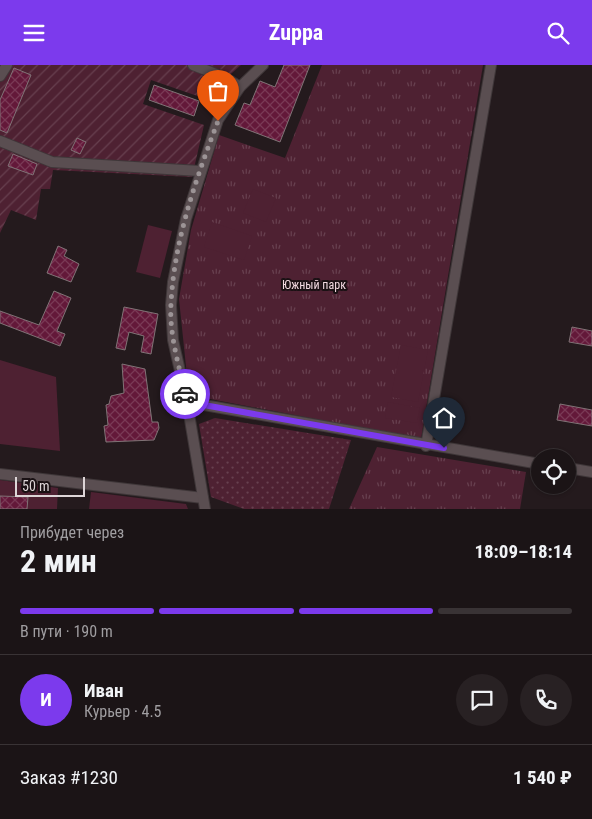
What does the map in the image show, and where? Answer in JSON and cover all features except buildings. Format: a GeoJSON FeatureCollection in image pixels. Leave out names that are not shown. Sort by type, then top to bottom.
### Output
{"type":"FeatureCollection","features":[{"type":"Feature","properties":{"kind":"street"},"geometry":{"type":"LineString","coordinates":[[0,75],[7,65]]}},
{"type":"Feature","properties":{"kind":"street"},"geometry":{"type":"LineString","coordinates":[[193,65],[226,78],[240,87]]}},
{"type":"Feature","properties":{"kind":"street"},"geometry":{"type":"LineString","coordinates":[[205,509],[187,402],[173,340],[171,305],[177,256],[200,171],[218,121],[240,87],[262,65]]}},
{"type":"Feature","properties":{"kind":"street"},"geometry":{"type":"LineString","coordinates":[[426,445],[491,65]]}},
{"type":"Feature","properties":{"kind":"street"},"geometry":{"type":"LineString","coordinates":[[0,141],[52,162],[200,171]]}},
{"type":"Feature","properties":{"kind":"street"},"geometry":{"type":"LineString","coordinates":[[187,402],[531,462]]}},
{"type":"Feature","properties":{"kind":"street"},"geometry":{"type":"LineString","coordinates":[[576,469],[592,472]]}},
{"type":"Feature","properties":{"kind":"street"},"geometry":{"type":"LineString","coordinates":[[0,474],[203,498]]}},
{"type":"Feature","properties":{"kind":"green space"},"geometry":{"type":"Polygon","coordinates":[[[0,65],[241,65],[222,82],[212,101],[151,80],[143,104],[204,125],[192,177],[53,170],[50,189],[41,189],[36,220],[11,210],[0,233],[0,65]]]}},
{"type":"Feature","properties":{"kind":"green space","name":"Южный парк"},"geometry":{"type":"Polygon","coordinates":[[[322,65],[483,65],[421,439],[189,395],[179,299],[191,230],[219,135],[285,158],[322,65]]]}},
{"type":"Feature","properties":{"kind":"green space"},"geometry":{"type":"Polygon","coordinates":[[[253,189],[276,198],[266,222],[243,213],[253,189]]]}},
{"type":"Feature","properties":{"kind":"green space"},"geometry":{"type":"Polygon","coordinates":[[[212,222],[252,236],[244,260],[204,247],[212,222]]]}},
{"type":"Feature","properties":{"kind":"green space"},"geometry":{"type":"Polygon","coordinates":[[[148,225],[172,231],[160,278],[136,272],[148,225]]]}},
{"type":"Feature","properties":{"kind":"green space"},"geometry":{"type":"Polygon","coordinates":[[[401,345],[428,350],[418,402],[391,397],[401,345]]]}},
{"type":"Feature","properties":{"kind":"green space"},"geometry":{"type":"Polygon","coordinates":[[[0,360],[56,377],[60,451],[0,444],[0,360]]]}},
{"type":"Feature","properties":{"kind":"green space"},"geometry":{"type":"Polygon","coordinates":[[[388,402],[420,408],[417,423],[385,418],[388,402]]]}},
{"type":"Feature","properties":{"kind":"green space"},"geometry":{"type":"Polygon","coordinates":[[[215,418],[351,440],[329,509],[244,509],[211,497],[199,424],[215,418]]]}},
{"type":"Feature","properties":{"kind":"green space"},"geometry":{"type":"Polygon","coordinates":[[[377,447],[526,472],[520,509],[349,509],[377,447]]]}},
{"type":"Feature","properties":{"kind":"green space"},"geometry":{"type":"Polygon","coordinates":[[[0,480],[58,488],[57,509],[0,509],[0,480]]]}},
{"type":"Feature","properties":{"kind":"green space"},"geometry":{"type":"Polygon","coordinates":[[[91,492],[186,504],[188,509],[89,509],[91,492]]]}},
{"type":"Feature","properties":{"kind":"way so far"},"geometry":{"type":"LineString","coordinates":[[185,394],[173,340],[171,305],[177,256],[186,219],[218,121]]}},
{"type":"Feature","properties":{"kind":"route"},"geometry":{"type":"LineString","coordinates":[[185,394],[187,402],[444,448]]}}]}
